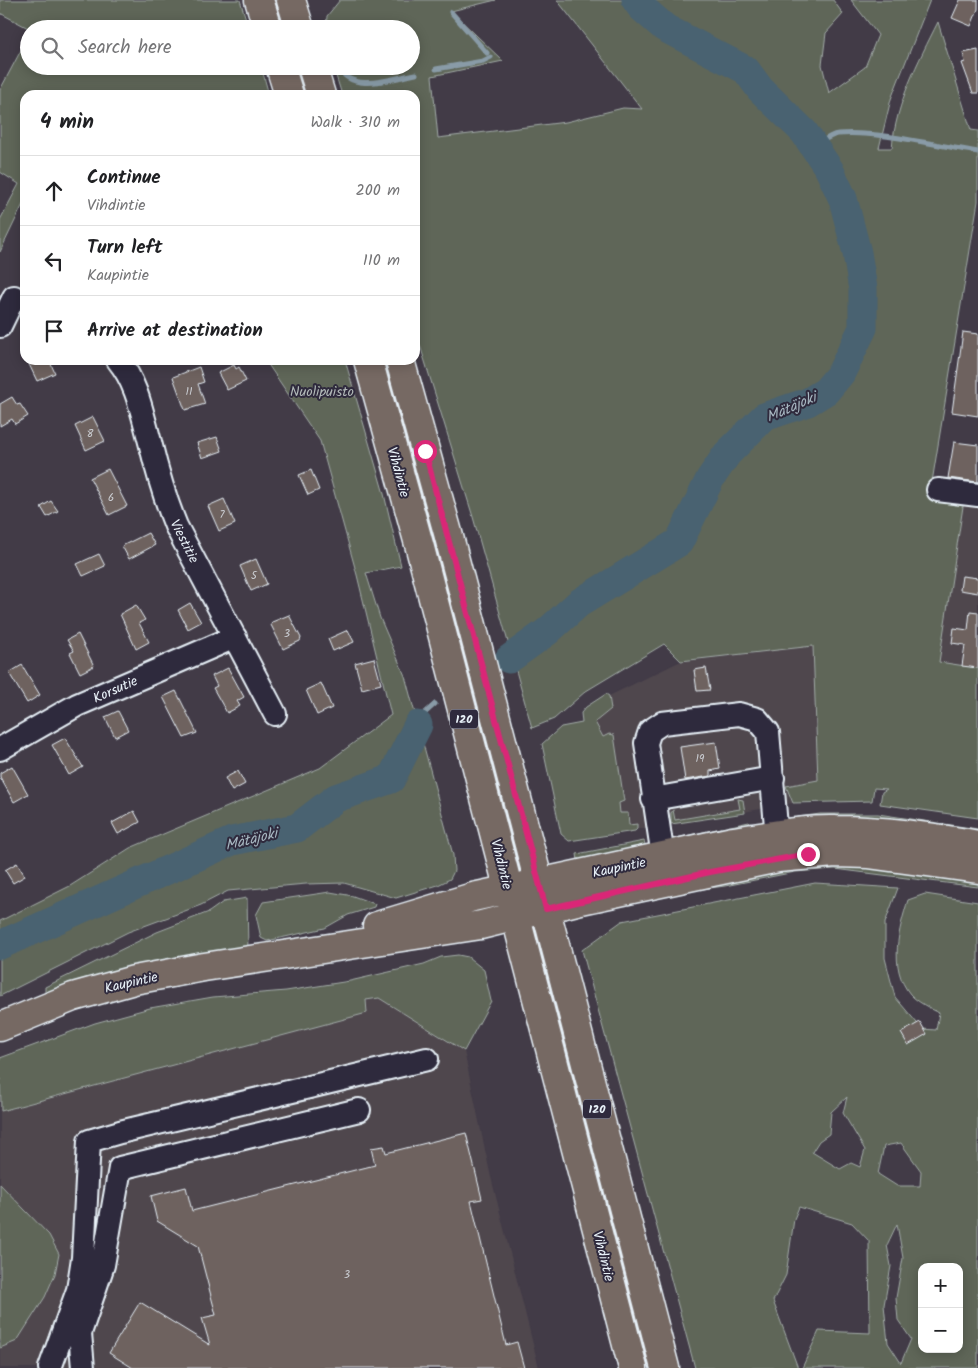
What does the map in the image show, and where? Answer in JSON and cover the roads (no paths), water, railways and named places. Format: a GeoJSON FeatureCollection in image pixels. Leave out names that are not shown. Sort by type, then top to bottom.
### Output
{"type":"FeatureCollection","features":[{"type":"Feature","properties":{"kind":"main road"},"geometry":{"type":"LineString","coordinates":[[259,0],[265,20]]}},
{"type":"Feature","properties":{"kind":"main road"},"geometry":{"type":"LineString","coordinates":[[291,0],[297,20]]}},
{"type":"Feature","properties":{"kind":"main road"},"geometry":{"type":"LineString","coordinates":[[283,75],[287,90]]}},
{"type":"Feature","properties":{"kind":"main road"},"geometry":{"type":"LineString","coordinates":[[315,75],[319,90]]}},
{"type":"Feature","properties":{"kind":"main road","name":"Vihdintie"},"geometry":{"type":"LineString","coordinates":[[369,365],[509,890],[633,1368]]}},
{"type":"Feature","properties":{"kind":"main road","name":"120"},"geometry":{"type":"LineString","coordinates":[[401,365],[450,542],[664,1368]]}},
{"type":"Feature","properties":{"kind":"main road","name":"Kaupintie"},"geometry":{"type":"LineString","coordinates":[[267,958],[474,897],[509,890],[542,896],[777,846],[834,830],[865,830],[978,844]]}},
{"type":"Feature","properties":{"kind":"main road","name":"Kaupintie"},"geometry":{"type":"LineString","coordinates":[[0,1027],[73,997],[134,980],[481,925],[515,916],[542,896],[663,857],[733,841],[826,853],[868,854],[978,869]]}},
{"type":"Feature","properties":{"kind":"street"},"geometry":{"type":"LineString","coordinates":[[0,326],[13,296]]}},
{"type":"Feature","properties":{"kind":"street","name":"Viestitie"},"geometry":{"type":"LineString","coordinates":[[121,365],[132,382],[165,498],[176,526],[275,714]]}},
{"type":"Feature","properties":{"kind":"street"},"geometry":{"type":"LineString","coordinates":[[938,490],[978,495]]}},
{"type":"Feature","properties":{"kind":"street","name":"Korsutie"},"geometry":{"type":"LineString","coordinates":[[0,749],[77,705],[235,637]]}},
{"type":"Feature","properties":{"kind":"street"},"geometry":{"type":"LineString","coordinates":[[663,857],[646,743],[650,731],[662,723],[739,714],[757,719],[768,732],[777,846]]}},
{"type":"Feature","properties":{"kind":"street"},"geometry":{"type":"LineString","coordinates":[[653,799],[773,778]]}},
{"type":"Feature","properties":{"kind":"street"},"geometry":{"type":"LineString","coordinates":[[50,1368],[78,1290],[83,1258],[90,1141],[120,1132],[427,1059]]}},
{"type":"Feature","properties":{"kind":"street"},"geometry":{"type":"LineString","coordinates":[[120,1168],[359,1110]]}},
{"type":"Feature","properties":{"kind":"street"},"geometry":{"type":"LineString","coordinates":[[83,1368],[80,1333],[103,1265],[120,1168],[120,1132]]}},
{"type":"Feature","properties":{"kind":"waterway","name":"Mätäjoki"},"geometry":{"type":"LineString","coordinates":[[509,659],[548,631],[579,603],[679,542],[710,479],[727,454],[764,417],[808,402],[826,391],[841,373],[863,328],[863,289],[857,253],[843,199],[829,169],[804,132],[760,89],[746,70],[665,28],[641,7],[636,0]]}},
{"type":"Feature","properties":{"kind":"waterway"},"geometry":{"type":"LineString","coordinates":[[451,12],[487,53]]}},
{"type":"Feature","properties":{"kind":"waterway"},"geometry":{"type":"LineString","coordinates":[[436,69],[483,61],[491,57]]}},
{"type":"Feature","properties":{"kind":"waterway"},"geometry":{"type":"LineString","coordinates":[[344,75],[352,80],[362,82],[384,81],[411,75]]}},
{"type":"Feature","properties":{"kind":"waterway"},"geometry":{"type":"LineString","coordinates":[[814,147],[829,137],[853,133],[888,136],[978,152]]}},
{"type":"Feature","properties":{"kind":"waterway","name":"Mätäjoki"},"geometry":{"type":"LineString","coordinates":[[418,725],[425,713],[435,704]]}},
{"type":"Feature","properties":{"kind":"waterway","name":"Mätäjoki"},"geometry":{"type":"LineString","coordinates":[[0,945],[232,841],[297,828],[336,798],[391,779],[418,725]]}},
{"type":"Feature","properties":{"kind":"park label","name":"Nuolipuisto"},"geometry":{"type":"Point","coordinates":[322,391]}}]}
